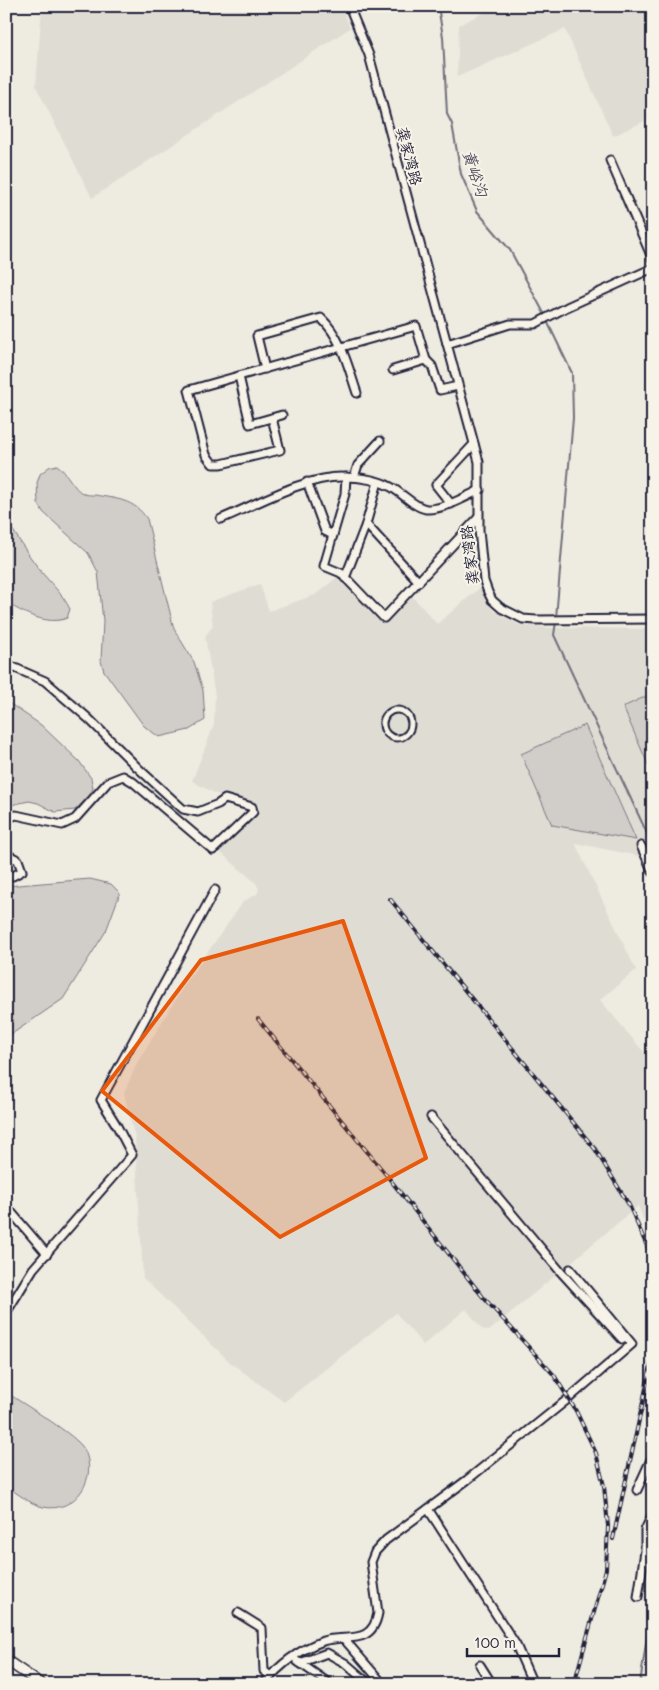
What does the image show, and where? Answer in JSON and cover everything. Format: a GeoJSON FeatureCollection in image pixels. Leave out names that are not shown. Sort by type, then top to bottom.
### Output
{"type":"FeatureCollection","features":[{"type":"Feature","properties":{"kind":"street","name":"龚家湾路"},"geometry":{"type":"LineString","coordinates":[[349,6],[369,55],[479,462],[478,518],[484,581],[492,600],[501,608],[523,619],[653,619]]}},
{"type":"Feature","properties":{"kind":"street"},"geometry":{"type":"LineString","coordinates":[[610,160],[653,260]]}},
{"type":"Feature","properties":{"kind":"street"},"geometry":{"type":"LineString","coordinates":[[447,344],[510,324],[535,324],[567,307],[653,268]]}},
{"type":"Feature","properties":{"kind":"street"},"geometry":{"type":"LineString","coordinates":[[265,369],[257,336],[321,318],[329,326],[342,348],[357,393]]}},
{"type":"Feature","properties":{"kind":"street"},"geometry":{"type":"LineString","coordinates":[[272,418],[280,450],[221,464],[213,464],[208,458],[189,390],[416,326],[426,360],[432,366],[440,390],[458,386]]}},
{"type":"Feature","properties":{"kind":"street"},"geometry":{"type":"LineString","coordinates":[[393,370],[426,360]]}},
{"type":"Feature","properties":{"kind":"street"},"geometry":{"type":"LineString","coordinates":[[239,376],[250,424],[282,415]]}},
{"type":"Feature","properties":{"kind":"street"},"geometry":{"type":"LineString","coordinates":[[380,441],[358,465],[350,477],[324,566],[341,573],[384,618],[478,518]]}},
{"type":"Feature","properties":{"kind":"street"},"geometry":{"type":"LineString","coordinates":[[450,504],[436,486],[474,444]]}},
{"type":"Feature","properties":{"kind":"street"},"geometry":{"type":"LineString","coordinates":[[221,519],[312,480],[363,477],[390,486],[426,509],[450,504],[480,490]]}},
{"type":"Feature","properties":{"kind":"street"},"geometry":{"type":"LineString","coordinates":[[307,482],[325,531],[333,535]]}},
{"type":"Feature","properties":{"kind":"street"},"geometry":{"type":"LineString","coordinates":[[346,578],[366,524],[378,482]]}},
{"type":"Feature","properties":{"kind":"street"},"geometry":{"type":"LineString","coordinates":[[366,524],[419,582]]}},
{"type":"Feature","properties":{"kind":"street"},"geometry":{"type":"LineString","coordinates":[[6,664],[46,681],[89,719],[138,768],[183,809],[198,812],[218,804],[224,799],[252,807],[253,812],[213,850],[133,782],[122,776],[108,782],[75,819],[62,825],[16,815],[6,819]]}},
{"type":"Feature","properties":{"kind":"street"},"geometry":{"type":"LineString","coordinates":[[398,709],[408,714],[412,724],[408,734],[397,738],[387,734],[383,724],[387,713],[398,709]]}},
{"type":"Feature","properties":{"kind":"street"},"geometry":{"type":"LineString","coordinates":[[641,846],[653,872]]}},
{"type":"Feature","properties":{"kind":"street"},"geometry":{"type":"LineString","coordinates":[[6,854],[18,860],[22,870],[13,876],[6,875]]}},
{"type":"Feature","properties":{"kind":"street"},"geometry":{"type":"LineString","coordinates":[[6,1313],[33,1269],[132,1155],[101,1100],[215,890]]}},
{"type":"Feature","properties":{"kind":"street"},"geometry":{"type":"LineString","coordinates":[[431,1117],[560,1271],[629,1347]]}},
{"type":"Feature","properties":{"kind":"street"},"geometry":{"type":"LineString","coordinates":[[6,1206],[47,1254]]}},
{"type":"Feature","properties":{"kind":"street"},"geometry":{"type":"LineString","coordinates":[[264,1684],[291,1657],[323,1641],[353,1639],[362,1635],[373,1626],[377,1620],[378,1604],[371,1568],[372,1556],[386,1540],[568,1399],[632,1344],[570,1269]]}},
{"type":"Feature","properties":{"kind":"street"},"geometry":{"type":"LineString","coordinates":[[638,1490],[653,1455]]}},
{"type":"Feature","properties":{"kind":"street"},"geometry":{"type":"LineString","coordinates":[[428,1509],[516,1645],[533,1684]]}},
{"type":"Feature","properties":{"kind":"street"},"geometry":{"type":"LineString","coordinates":[[638,1597],[645,1551],[645,1530],[653,1512]]}},
{"type":"Feature","properties":{"kind":"street"},"geometry":{"type":"LineString","coordinates":[[238,1613],[262,1628],[264,1671],[271,1676]]}},
{"type":"Feature","properties":{"kind":"street"},"geometry":{"type":"LineString","coordinates":[[344,1640],[383,1684]]}},
{"type":"Feature","properties":{"kind":"street"},"geometry":{"type":"LineString","coordinates":[[300,1663],[327,1653],[345,1663],[369,1684]]}},
{"type":"Feature","properties":{"kind":"street"},"geometry":{"type":"LineString","coordinates":[[291,1657],[330,1684]]}},
{"type":"Feature","properties":{"kind":"street"},"geometry":{"type":"LineString","coordinates":[[6,1660],[41,1684]]}},
{"type":"Feature","properties":{"kind":"street"},"geometry":{"type":"LineString","coordinates":[[480,1665],[492,1684]]}},
{"type":"Feature","properties":{"kind":"highlighted area"},"geometry":{"type":"Polygon","coordinates":[[[343,921],[426,1158],[280,1237],[102,1091],[201,960],[343,921]]]}},
{"type":"Feature","properties":{"kind":"shaded area"},"geometry":{"type":"Polygon","coordinates":[[[42,6],[341,6],[350,28],[92,198],[36,86],[42,6]]]}},
{"type":"Feature","properties":{"kind":"shaded area"},"geometry":{"type":"Polygon","coordinates":[[[497,6],[653,6],[653,117],[613,136],[565,29],[457,77],[459,25],[497,6]]]}},
{"type":"Feature","properties":{"kind":"shaded area"},"geometry":{"type":"Polygon","coordinates":[[[57,465],[80,492],[124,501],[136,507],[147,519],[174,629],[194,662],[203,690],[205,720],[189,730],[159,737],[144,726],[104,671],[101,661],[103,621],[98,572],[88,553],[43,512],[38,503],[37,483],[40,474],[49,467],[57,465]]]}},
{"type":"Feature","properties":{"kind":"shaded area"},"geometry":{"type":"Polygon","coordinates":[[[6,518],[35,563],[67,603],[70,609],[67,618],[52,620],[35,617],[6,602],[6,518]]]}},
{"type":"Feature","properties":{"kind":"shaded area"},"geometry":{"type":"Polygon","coordinates":[[[339,576],[382,625],[412,596],[437,624],[481,587],[489,606],[498,614],[520,625],[551,628],[653,629],[653,844],[639,856],[575,843],[636,970],[600,1000],[653,1063],[653,1231],[650,1236],[638,1206],[489,1331],[482,1329],[466,1309],[423,1345],[396,1313],[284,1402],[231,1363],[143,1278],[135,1138],[124,1093],[138,1061],[187,981],[244,901],[257,894],[259,889],[256,883],[219,851],[226,841],[240,831],[257,812],[259,805],[216,794],[192,781],[214,725],[215,696],[205,636],[213,626],[210,602],[260,584],[269,611],[315,595],[339,576]]]}},
{"type":"Feature","properties":{"kind":"shaded area"},"geometry":{"type":"Polygon","coordinates":[[[653,693],[653,776],[623,707],[653,693]]]}},
{"type":"Feature","properties":{"kind":"shaded area"},"geometry":{"type":"Polygon","coordinates":[[[6,701],[41,725],[79,761],[91,778],[93,788],[90,796],[75,810],[55,812],[38,803],[29,801],[6,806],[6,701]]]}},
{"type":"Feature","properties":{"kind":"shaded area"},"geometry":{"type":"Polygon","coordinates":[[[585,725],[636,840],[552,825],[521,754],[585,725]]]}},
{"type":"Feature","properties":{"kind":"shaded area"},"geometry":{"type":"Polygon","coordinates":[[[90,879],[111,884],[120,893],[106,931],[63,999],[6,1038],[6,886],[90,879]]]}},
{"type":"Feature","properties":{"kind":"shaded area"},"geometry":{"type":"Polygon","coordinates":[[[6,1394],[12,1396],[72,1436],[84,1449],[89,1471],[86,1482],[82,1491],[65,1505],[55,1508],[38,1506],[6,1486],[6,1394]]]}},
{"type":"Feature","properties":{"kind":"waterway","name":"黄峪沟"},"geometry":{"type":"LineString","coordinates":[[438,6],[443,37],[447,114],[452,124],[461,174],[477,211],[510,250],[546,317]]}},
{"type":"Feature","properties":{"kind":"waterway"},"geometry":{"type":"LineString","coordinates":[[547,321],[572,373],[573,418],[556,618]]}},
{"type":"Feature","properties":{"kind":"waterway"},"geometry":{"type":"LineString","coordinates":[[556,622],[554,635],[653,846]]}},
{"type":"Feature","properties":{"kind":"waterway"},"geometry":{"type":"LineString","coordinates":[[640,1684],[653,1595]]}},
{"type":"Feature","properties":{"kind":"railway"},"geometry":{"type":"LineString","coordinates":[[390,899],[595,1149],[629,1205],[653,1260]]}},
{"type":"Feature","properties":{"kind":"railway"},"geometry":{"type":"LineString","coordinates":[[258,1019],[388,1177],[483,1297],[554,1375],[576,1411],[596,1453],[604,1486],[608,1526],[606,1569],[574,1684]]}},
{"type":"Feature","properties":{"kind":"railway"},"geometry":{"type":"LineString","coordinates":[[613,1539],[653,1356]]}}]}
